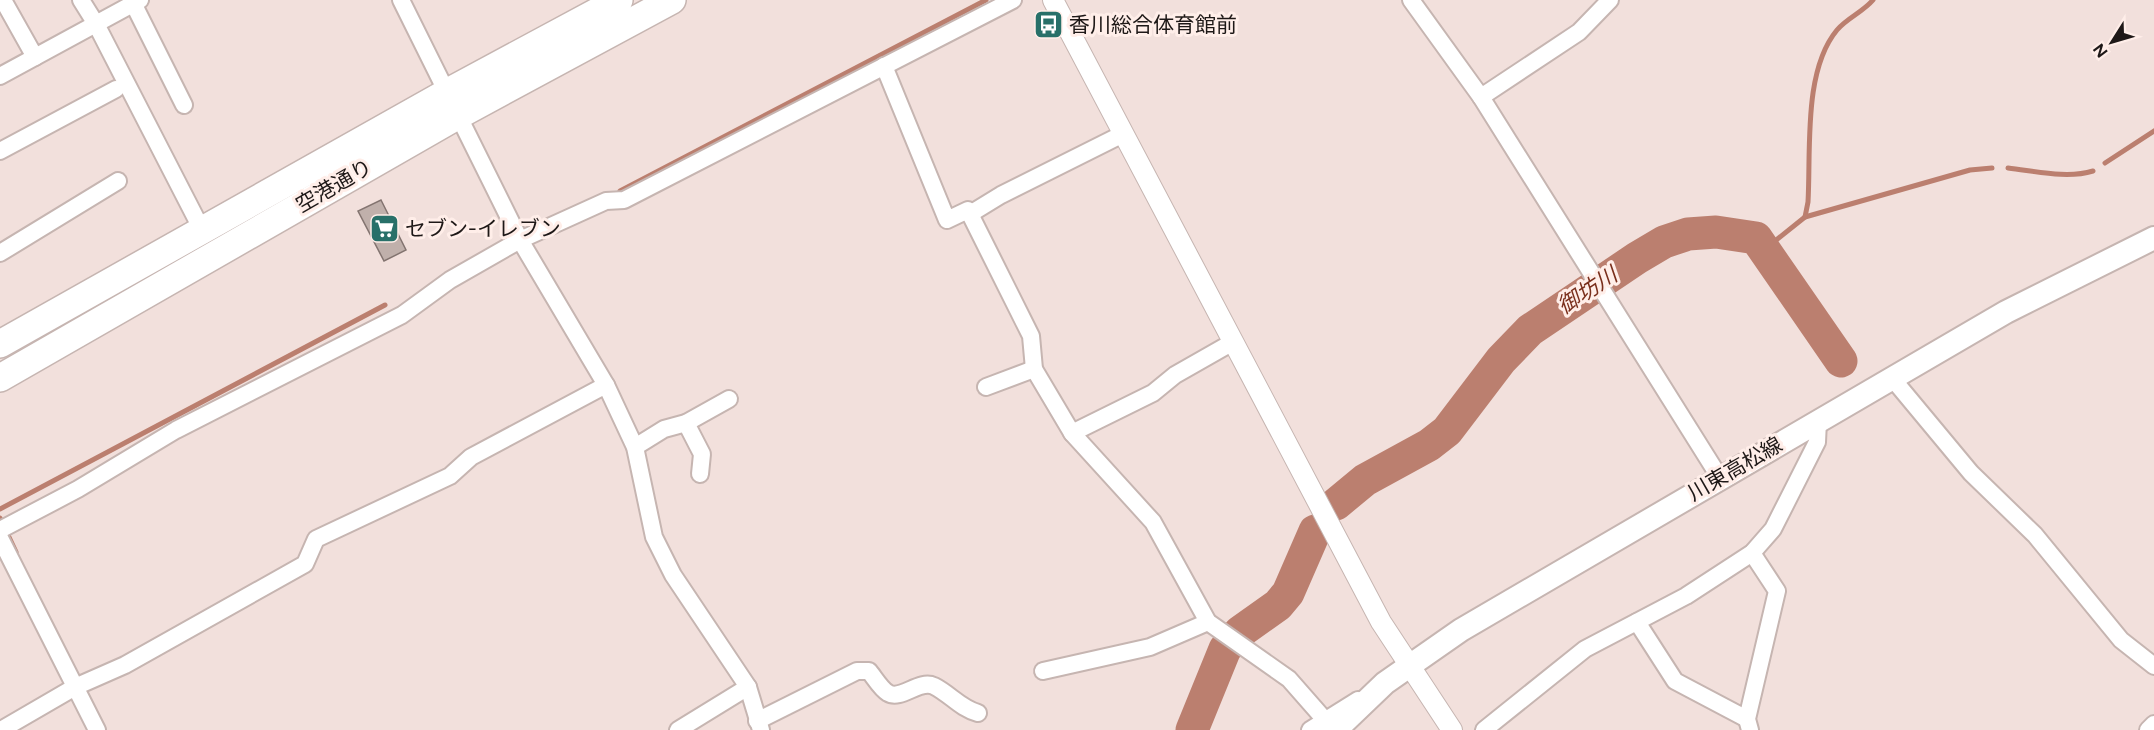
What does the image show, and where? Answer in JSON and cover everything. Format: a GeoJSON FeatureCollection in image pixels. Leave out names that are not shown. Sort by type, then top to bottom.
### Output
{"type":"FeatureCollection","features":[{"type":"Feature","properties":{"kind":"highway","name":"空港通り"},"geometry":{"type":"LineString","coordinates":[[0,378],[619,0]]}},
{"type":"Feature","properties":{"kind":"highway","name":"空港通り"},"geometry":{"type":"LineString","coordinates":[[0,344],[202,230],[451,104],[672,0]]}},
{"type":"Feature","properties":{"kind":"main road","name":"川東高松線"},"geometry":{"type":"LineString","coordinates":[[1330,725],[1409,665],[1461,630],[2006,312],[2154,238]]}},
{"type":"Feature","properties":{"kind":"street"},"geometry":{"type":"LineString","coordinates":[[3,0],[35,57]]}},
{"type":"Feature","properties":{"kind":"street"},"geometry":{"type":"LineString","coordinates":[[81,0],[96,24],[202,230]]}},
{"type":"Feature","properties":{"kind":"street"},"geometry":{"type":"LineString","coordinates":[[401,0],[520,240],[606,385],[635,447],[654,537],[673,574],[748,687],[759,725],[858,671],[869,671],[887,693],[895,695],[921,686],[933,685],[966,710],[978,713]]}},
{"type":"Feature","properties":{"kind":"street"},"geometry":{"type":"LineString","coordinates":[[0,530],[78,489],[176,430],[402,315],[450,280],[520,240],[606,201],[624,200],[1013,0]]}},
{"type":"Feature","properties":{"kind":"street"},"geometry":{"type":"LineString","coordinates":[[1053,0],[1381,622],[1452,730]]}},
{"type":"Feature","properties":{"kind":"street"},"geometry":{"type":"LineString","coordinates":[[1411,0],[1481,97],[1719,478]]}},
{"type":"Feature","properties":{"kind":"street"},"geometry":{"type":"LineString","coordinates":[[1481,97],[1579,32],[1610,0]]}},
{"type":"Feature","properties":{"kind":"street"},"geometry":{"type":"LineString","coordinates":[[0,76],[136,2],[184,105]]}},
{"type":"Feature","properties":{"kind":"street"},"geometry":{"type":"LineString","coordinates":[[884,66],[947,220],[968,210],[1031,336],[1034,369],[1072,433],[1153,522],[1208,622],[1289,679],[1330,725],[1310,730]]}},
{"type":"Feature","properties":{"kind":"street"},"geometry":{"type":"LineString","coordinates":[[0,151],[116,89]]}},
{"type":"Feature","properties":{"kind":"street"},"geometry":{"type":"LineString","coordinates":[[970,214],[1001,195],[1123,134]]}},
{"type":"Feature","properties":{"kind":"street"},"geometry":{"type":"LineString","coordinates":[[0,254],[118,181]]}},
{"type":"Feature","properties":{"kind":"street"},"geometry":{"type":"LineString","coordinates":[[1072,433],[1153,393],[1175,375],[1233,342]]}},
{"type":"Feature","properties":{"kind":"street"},"geometry":{"type":"LineString","coordinates":[[986,387],[1034,369]]}},
{"type":"Feature","properties":{"kind":"street"},"geometry":{"type":"LineString","coordinates":[[1892,378],[1971,473],[2035,536],[2121,640],[2154,666]]}},
{"type":"Feature","properties":{"kind":"street"},"geometry":{"type":"LineString","coordinates":[[1,730],[75,687],[125,665],[305,564],[316,539],[450,476],[471,457],[606,385]]}},
{"type":"Feature","properties":{"kind":"street"},"geometry":{"type":"LineString","coordinates":[[635,447],[664,429],[686,423],[729,399]]}},
{"type":"Feature","properties":{"kind":"street"},"geometry":{"type":"LineString","coordinates":[[1484,730],[1585,649],[1686,596],[1752,553],[1773,529],[1817,442],[1818,421]]}},
{"type":"Feature","properties":{"kind":"street"},"geometry":{"type":"LineString","coordinates":[[686,423],[702,454],[700,474]]}},
{"type":"Feature","properties":{"kind":"street"},"geometry":{"type":"LineString","coordinates":[[0,538],[97,730]]}},
{"type":"Feature","properties":{"kind":"street"},"geometry":{"type":"LineString","coordinates":[[1637,622],[1675,681],[1748,724],[1777,591],[1752,553]]}},
{"type":"Feature","properties":{"kind":"street"},"geometry":{"type":"LineString","coordinates":[[1043,671],[1150,647],[1208,622]]}},
{"type":"Feature","properties":{"kind":"street"},"geometry":{"type":"LineString","coordinates":[[678,730],[748,687]]}},
{"type":"Feature","properties":{"kind":"street"},"geometry":{"type":"LineString","coordinates":[[2148,730],[2154,724]]}},
{"type":"Feature","properties":{"kind":"building"},"geometry":{"type":"Polygon","coordinates":[[[381,200],[406,250],[384,261],[358,211],[381,200]]]}},
{"type":"Feature","properties":{"kind":"waterway"},"geometry":{"type":"LineString","coordinates":[[620,191],[986,0]]}},
{"type":"Feature","properties":{"kind":"waterway"},"geometry":{"type":"LineString","coordinates":[[1762,245],[1775,241],[1805,217],[1808,202],[1811,112],[1819,67],[1826,47],[1837,30],[1873,0]]}},
{"type":"Feature","properties":{"kind":"waterway"},"geometry":{"type":"LineString","coordinates":[[2105,163],[2154,131]]}},
{"type":"Feature","properties":{"kind":"waterway"},"geometry":{"type":"LineString","coordinates":[[1805,217],[1970,170],[1992,168]]}},
{"type":"Feature","properties":{"kind":"waterway"},"geometry":{"type":"LineString","coordinates":[[2008,168],[2062,174],[2093,171]]}},
{"type":"Feature","properties":{"kind":"waterway","name":"御坊川"},"geometry":{"type":"LineString","coordinates":[[1336,504],[1365,480],[1429,445],[1447,431],[1501,360],[1530,330],[1637,258],[1664,242],[1688,234],[1716,232],[1756,238],[1841,361]]}},
{"type":"Feature","properties":{"kind":"waterway"},"geometry":{"type":"LineString","coordinates":[[0,509],[385,305]]}},
{"type":"Feature","properties":{"kind":"waterway"},"geometry":{"type":"LineString","coordinates":[[0,518],[16,552]]}},
{"type":"Feature","properties":{"kind":"waterway","name":"御坊川"},"geometry":{"type":"LineString","coordinates":[[1192,730],[1225,649],[1240,632],[1278,605],[1288,593],[1315,531]]}},
{"type":"Feature","properties":{"kind":"place","name":"香川総合体育館前"},"geometry":{"type":"Point","coordinates":[1048,25]}},
{"type":"Feature","properties":{"kind":"place","name":"セブン-イレブン"},"geometry":{"type":"Point","coordinates":[384,229]}}]}
